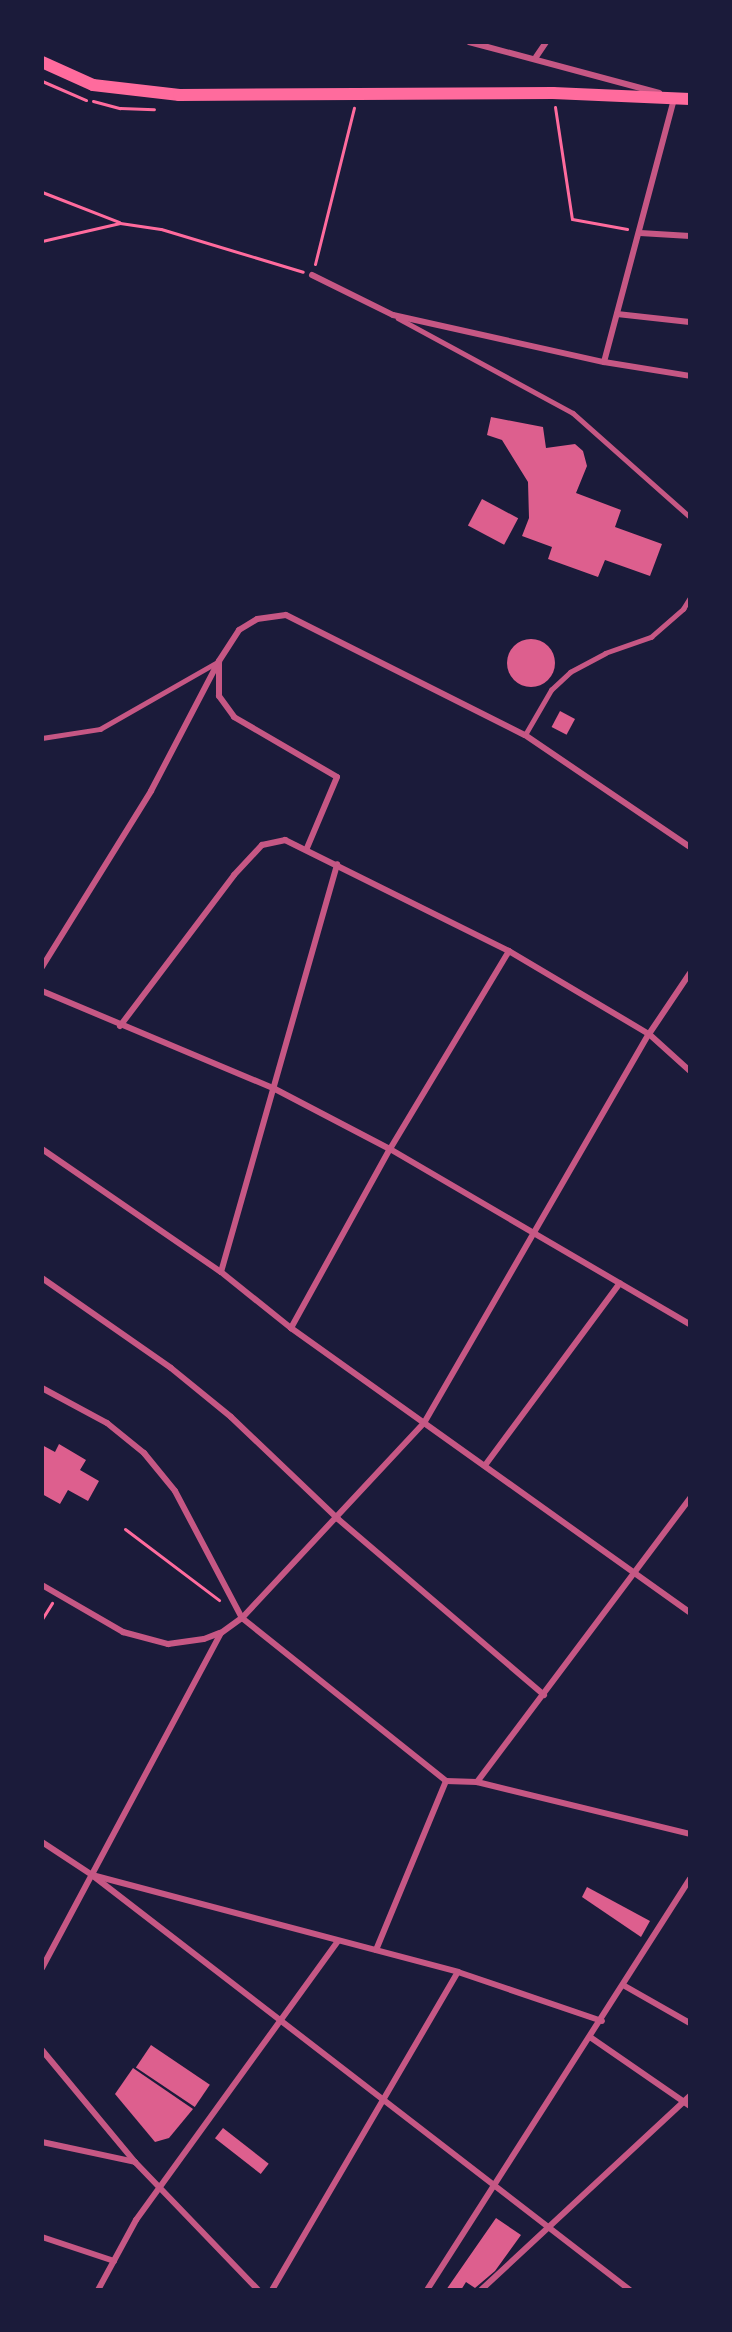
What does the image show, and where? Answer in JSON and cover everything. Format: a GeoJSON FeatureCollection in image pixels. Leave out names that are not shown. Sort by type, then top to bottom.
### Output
{"type":"FeatureCollection","features":[{"type":"Feature","properties":{"kind":"main road"},"geometry":{"type":"LineString","coordinates":[[42,53],[48,65],[93,85],[130,92],[553,93],[690,99]]}},
{"type":"Feature","properties":{"kind":"street"},"geometry":{"type":"LineString","coordinates":[[469,42],[537,57],[676,98],[604,362]]}},
{"type":"Feature","properties":{"kind":"street"},"geometry":{"type":"LineString","coordinates":[[537,57],[546,42]]}},
{"type":"Feature","properties":{"kind":"street"},"geometry":{"type":"LineString","coordinates":[[640,233],[690,236]]}},
{"type":"Feature","properties":{"kind":"street"},"geometry":{"type":"LineString","coordinates":[[312,275],[393,315],[604,362],[690,376]]}},
{"type":"Feature","properties":{"kind":"street"},"geometry":{"type":"LineString","coordinates":[[617,314],[690,322]]}},
{"type":"Feature","properties":{"kind":"street"},"geometry":{"type":"LineString","coordinates":[[42,967],[151,791],[219,661],[238,630],[257,619],[286,615],[525,735],[690,847]]}},
{"type":"Feature","properties":{"kind":"street"},"geometry":{"type":"LineString","coordinates":[[219,661],[219,696],[234,717],[337,777],[307,848]]}},
{"type":"Feature","properties":{"kind":"street"},"geometry":{"type":"LineString","coordinates":[[120,1026],[234,875],[262,845],[285,840],[307,848],[509,951],[649,1034],[690,1071]]}},
{"type":"Feature","properties":{"kind":"street"},"geometry":{"type":"LineString","coordinates":[[220,1272],[275,1089],[337,864]]}},
{"type":"Feature","properties":{"kind":"street"},"geometry":{"type":"LineString","coordinates":[[291,1328],[390,1149],[509,951]]}},
{"type":"Feature","properties":{"kind":"street"},"geometry":{"type":"LineString","coordinates":[[42,1585],[57,1596],[123,1632],[168,1644],[204,1640],[221,1633],[242,1618],[338,1519],[424,1423],[649,1034],[690,973]]}},
{"type":"Feature","properties":{"kind":"street"},"geometry":{"type":"LineString","coordinates":[[42,990],[120,1026],[275,1089],[390,1149],[690,1324]]}},
{"type":"Feature","properties":{"kind":"street"},"geometry":{"type":"LineString","coordinates":[[42,1149],[220,1272],[291,1328],[424,1423],[486,1464],[633,1574],[690,1613]]}},
{"type":"Feature","properties":{"kind":"street"},"geometry":{"type":"LineString","coordinates":[[42,1278],[171,1368],[231,1416],[338,1519],[544,1695]]}},
{"type":"Feature","properties":{"kind":"street"},"geometry":{"type":"LineString","coordinates":[[486,1464],[620,1283]]}},
{"type":"Feature","properties":{"kind":"street"},"geometry":{"type":"LineString","coordinates":[[42,1388],[107,1423],[144,1452],[175,1491],[242,1618],[446,1781],[477,1782],[690,1834]]}},
{"type":"Feature","properties":{"kind":"street"},"geometry":{"type":"LineString","coordinates":[[477,1782],[690,1498]]}},
{"type":"Feature","properties":{"kind":"street"},"geometry":{"type":"LineString","coordinates":[[42,1968],[221,1633]]}},
{"type":"Feature","properties":{"kind":"street"},"geometry":{"type":"LineString","coordinates":[[376,1950],[446,1781]]}},
{"type":"Feature","properties":{"kind":"street"},"geometry":{"type":"LineString","coordinates":[[42,1842],[92,1875],[280,2024],[630,2290]]}},
{"type":"Feature","properties":{"kind":"street"},"geometry":{"type":"LineString","coordinates":[[92,1875],[337,1942],[458,1972],[602,2021]]}},
{"type":"Feature","properties":{"kind":"street"},"geometry":{"type":"LineString","coordinates":[[427,2290],[492,2185],[602,2021],[690,1879]]}},
{"type":"Feature","properties":{"kind":"street"},"geometry":{"type":"LineString","coordinates":[[98,2290],[136,2220],[280,2024],[337,1942]]}},
{"type":"Feature","properties":{"kind":"street"},"geometry":{"type":"LineString","coordinates":[[272,2290],[458,1972]]}},
{"type":"Feature","properties":{"kind":"street"},"geometry":{"type":"LineString","coordinates":[[623,1985],[690,2023]]}},
{"type":"Feature","properties":{"kind":"street"},"geometry":{"type":"LineString","coordinates":[[590,2037],[687,2104]]}},
{"type":"Feature","properties":{"kind":"street"},"geometry":{"type":"LineString","coordinates":[[42,2050],[135,2162],[162,2186],[258,2290]]}},
{"type":"Feature","properties":{"kind":"street"},"geometry":{"type":"LineString","coordinates":[[481,2290],[687,2104],[690,2096]]}},
{"type":"Feature","properties":{"kind":"street"},"geometry":{"type":"LineString","coordinates":[[42,2142],[135,2162]]}},
{"type":"Feature","properties":{"kind":"street"},"geometry":{"type":"LineString","coordinates":[[42,2237],[114,2261]]}},
{"type":"Feature","properties":{"kind":"lane"},"geometry":{"type":"LineString","coordinates":[[393,315],[573,413],[690,517]]}},
{"type":"Feature","properties":{"kind":"lane"},"geometry":{"type":"LineString","coordinates":[[525,735],[551,690],[570,672],[605,653],[651,637],[683,609],[690,598]]}},
{"type":"Feature","properties":{"kind":"lane"},"geometry":{"type":"LineString","coordinates":[[42,738],[100,729],[219,661]]}},
{"type":"Feature","properties":{"kind":"path"},"geometry":{"type":"LineString","coordinates":[[42,192],[120,223],[180,235],[312,275],[358,94]]}},
{"type":"Feature","properties":{"kind":"path"},"geometry":{"type":"LineString","coordinates":[[555,107],[572,219],[611,224],[640,233]]}},
{"type":"Feature","properties":{"kind":"path"},"geometry":{"type":"LineString","coordinates":[[42,241],[120,223]]}},
{"type":"Feature","properties":{"kind":"path"},"geometry":{"type":"LineString","coordinates":[[125,1529],[242,1618]]}},
{"type":"Feature","properties":{"kind":"path"},"geometry":{"type":"LineString","coordinates":[[42,1619],[57,1596]]}},
{"type":"Feature","properties":{"kind":"building"},"geometry":{"type":"Polygon","coordinates":[[[491,417],[543,427],[546,448],[575,444],[583,451],[587,466],[576,493],[621,510],[615,527],[662,544],[650,576],[605,560],[598,577],[548,559],[552,547],[522,536],[529,518],[528,482],[502,440],[487,435],[491,417]]]}},
{"type":"Feature","properties":{"kind":"building"},"geometry":{"type":"Polygon","coordinates":[[[482,499],[518,518],[504,545],[468,525],[482,499]]]}},
{"type":"Feature","properties":{"kind":"building"},"geometry":{"type":"Polygon","coordinates":[[[531,639],[548,646],[555,663],[548,680],[531,687],[514,680],[507,663],[514,646],[531,639]]]}},
{"type":"Feature","properties":{"kind":"building"},"geometry":{"type":"Polygon","coordinates":[[[560,711],[575,719],[567,735],[552,727],[560,711]]]}},
{"type":"Feature","properties":{"kind":"building"},"geometry":{"type":"Polygon","coordinates":[[[59,1444],[86,1460],[80,1470],[99,1481],[88,1501],[68,1490],[60,1504],[42,1494],[42,1445],[55,1452],[59,1444]]]}},
{"type":"Feature","properties":{"kind":"building"},"geometry":{"type":"Polygon","coordinates":[[[587,1887],[650,1921],[641,1937],[582,1897],[587,1887]]]}},
{"type":"Feature","properties":{"kind":"building"},"geometry":{"type":"Polygon","coordinates":[[[151,2045],[210,2085],[195,2107],[136,2067],[151,2045]]]}},
{"type":"Feature","properties":{"kind":"building"},"geometry":{"type":"Polygon","coordinates":[[[133,2068],[193,2109],[169,2138],[155,2142],[115,2094],[133,2068]]]}},
{"type":"Feature","properties":{"kind":"building"},"geometry":{"type":"Polygon","coordinates":[[[223,2128],[269,2164],[261,2174],[215,2138],[223,2128]]]}},
{"type":"Feature","properties":{"kind":"building"},"geometry":{"type":"Polygon","coordinates":[[[496,2218],[521,2235],[495,2271],[475,2288],[466,2282],[461,2290],[446,2290],[496,2218]]]}}]}
